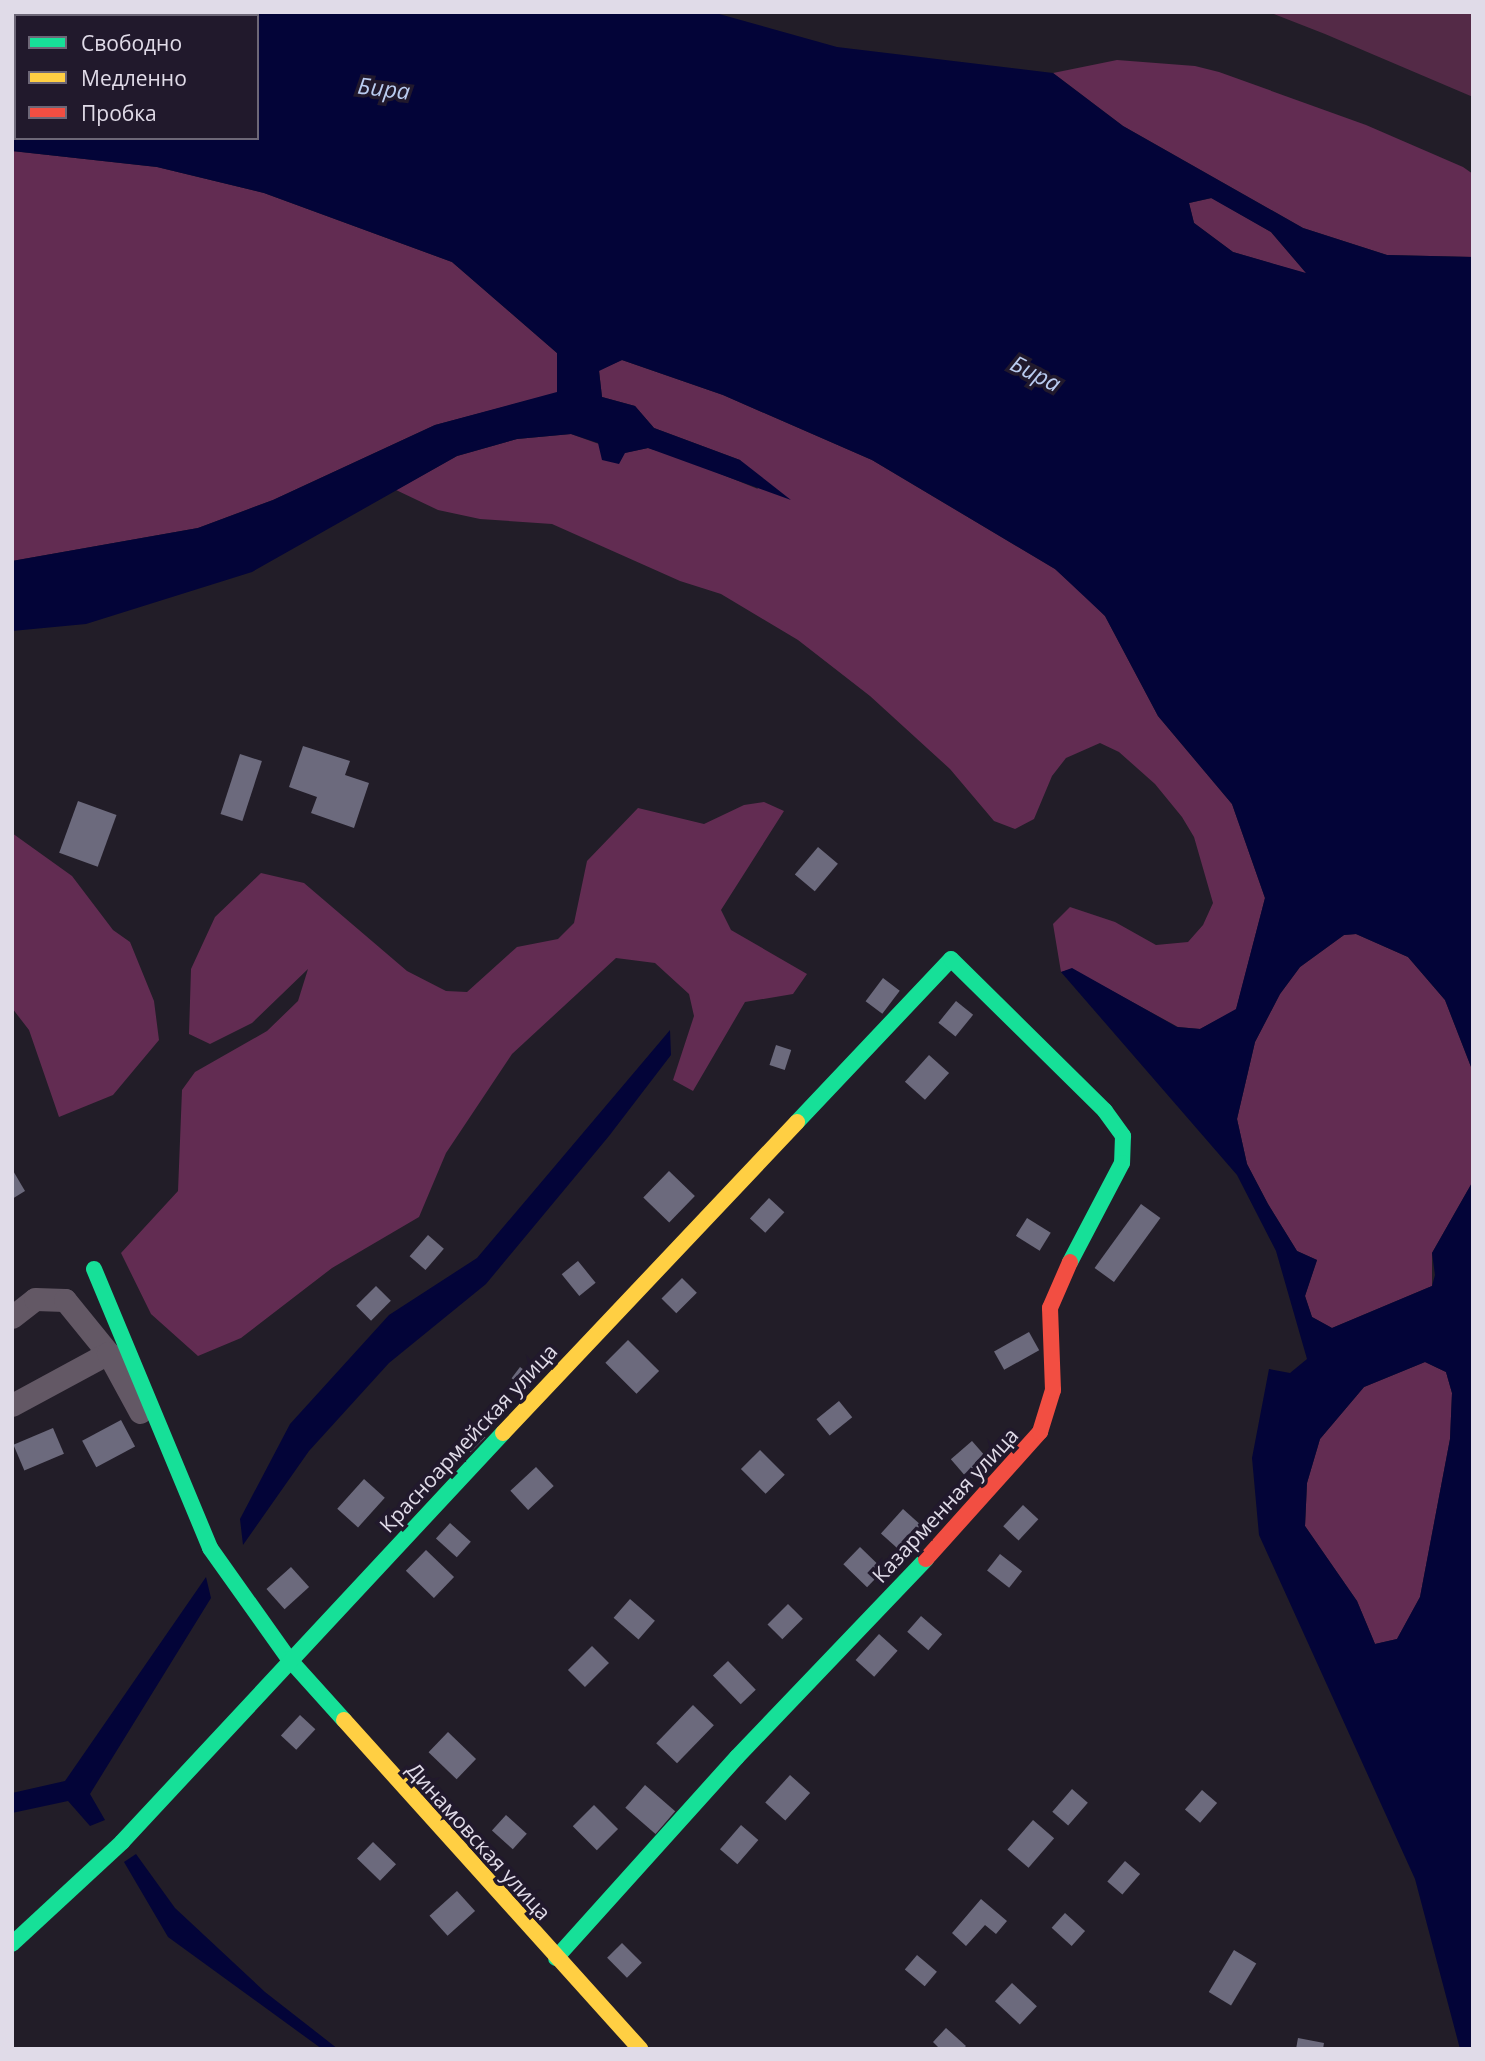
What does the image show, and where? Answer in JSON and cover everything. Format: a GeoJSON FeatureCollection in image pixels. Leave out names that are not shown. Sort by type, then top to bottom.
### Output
{"type":"FeatureCollection","features":[{"type":"Feature","properties":{"kind":"street","name":"Красноармейская улица"},"geometry":{"type":"LineString","coordinates":[[12,1944],[122,1842],[289,1659],[951,959]]}},
{"type":"Feature","properties":{"kind":"street","name":"Казарменная улица"},"geometry":{"type":"LineString","coordinates":[[556,1958],[737,1757],[1006,1475],[1040,1432],[1053,1390],[1050,1308],[1077,1245],[1122,1163],[1123,1136],[1105,1111],[951,959]]}},
{"type":"Feature","properties":{"kind":"street","name":"Динамовская улица"},"geometry":{"type":"LineString","coordinates":[[94,1269],[210,1548],[289,1659],[640,2049]]}},
{"type":"Feature","properties":{"kind":"street"},"geometry":{"type":"LineString","coordinates":[[12,1317],[35,1299],[65,1300],[108,1353],[210,1548]]}},
{"type":"Feature","properties":{"kind":"street"},"geometry":{"type":"LineString","coordinates":[[12,1405],[108,1353]]}},
{"type":"Feature","properties":{"kind":"shaded area"},"geometry":{"type":"Polygon","coordinates":[[[1269,12],[1473,12],[1473,97],[1325,34],[1269,12]]]}},
{"type":"Feature","properties":{"kind":"shaded area"},"geometry":{"type":"Polygon","coordinates":[[[1117,60],[1195,66],[1219,72],[1366,125],[1463,167],[1473,174],[1473,257],[1387,255],[1303,228],[1123,126],[1053,73],[1117,60]]]}},
{"type":"Feature","properties":{"kind":"shaded area"},"geometry":{"type":"Polygon","coordinates":[[[12,151],[157,167],[264,193],[452,262],[557,353],[557,393],[435,425],[273,500],[198,528],[12,561],[12,151]]]}},
{"type":"Feature","properties":{"kind":"shaded area"},"geometry":{"type":"Polygon","coordinates":[[[1212,198],[1271,232],[1307,274],[1233,252],[1194,223],[1189,203],[1212,198]]]}},
{"type":"Feature","properties":{"kind":"shaded area"},"geometry":{"type":"Polygon","coordinates":[[[622,360],[723,395],[872,460],[1055,569],[1090,600],[1105,616],[1158,716],[1232,804],[1265,898],[1236,1010],[1200,1029],[1178,1027],[1072,969],[1061,972],[1053,924],[1070,907],[1115,922],[1156,945],[1188,942],[1203,925],[1213,903],[1194,837],[1182,817],[1155,784],[1119,752],[1100,743],[1066,758],[1052,776],[1034,819],[1015,829],[994,821],[950,769],[870,696],[798,640],[721,594],[680,581],[552,524],[480,519],[438,510],[396,490],[457,456],[517,439],[571,434],[624,453],[648,448],[681,458],[758,489],[740,460],[654,428],[635,406],[602,397],[599,370],[622,360]]]}},
{"type":"Feature","properties":{"kind":"shaded area"},"geometry":{"type":"Polygon","coordinates":[[[764,802],[784,811],[721,910],[731,930],[807,974],[793,994],[745,1002],[693,1091],[673,1080],[694,1016],[689,994],[655,963],[616,958],[512,1054],[446,1153],[419,1217],[332,1268],[241,1338],[198,1356],[151,1314],[121,1253],[178,1191],[182,1090],[195,1072],[267,1031],[298,1001],[308,969],[252,1023],[210,1044],[189,1034],[191,969],[215,917],[261,873],[304,883],[407,971],[446,991],[467,992],[517,947],[558,939],[574,923],[587,861],[638,808],[704,824],[744,805],[764,802]]]}},
{"type":"Feature","properties":{"kind":"shaded area"},"geometry":{"type":"Polygon","coordinates":[[[12,833],[72,876],[113,930],[130,942],[154,1001],[159,1040],[113,1095],[59,1117],[29,1030],[12,1008],[12,833]]]}},
{"type":"Feature","properties":{"kind":"shaded area"},"geometry":{"type":"Polygon","coordinates":[[[1356,934],[1408,957],[1445,1000],[1473,1072],[1473,1181],[1432,1253],[1432,1286],[1332,1328],[1312,1317],[1305,1296],[1317,1260],[1297,1251],[1268,1204],[1247,1164],[1237,1119],[1255,1042],[1280,994],[1300,967],[1344,935],[1356,934]]]}},
{"type":"Feature","properties":{"kind":"shaded area"},"geometry":{"type":"Polygon","coordinates":[[[1425,1362],[1446,1372],[1452,1393],[1450,1439],[1420,1597],[1397,1639],[1375,1644],[1357,1601],[1305,1526],[1307,1483],[1320,1439],[1364,1387],[1425,1362]]]}},
{"type":"Feature","properties":{"kind":"water","name":"Бира"},"geometry":{"type":"Polygon","coordinates":[[[12,12],[712,12],[837,47],[1053,73],[1123,126],[1303,228],[1387,255],[1473,257],[1473,1072],[1445,1000],[1408,957],[1356,934],[1344,935],[1300,967],[1280,994],[1255,1042],[1237,1119],[1247,1164],[1268,1204],[1297,1251],[1317,1260],[1305,1296],[1312,1317],[1332,1328],[1432,1286],[1435,1275],[1432,1253],[1473,1181],[1473,2049],[1460,2049],[1415,1879],[1259,1535],[1252,1458],[1269,1369],[1290,1373],[1307,1359],[1276,1251],[1237,1175],[1061,972],[1072,968],[1177,1027],[1200,1029],[1236,1009],[1265,898],[1232,804],[1158,716],[1105,616],[1055,569],[872,460],[723,395],[622,360],[599,371],[602,397],[635,406],[654,428],[740,460],[791,500],[648,448],[625,453],[619,464],[602,460],[598,443],[571,434],[517,439],[457,456],[252,572],[86,624],[12,631],[12,561],[198,528],[273,500],[435,425],[557,392],[557,353],[452,262],[264,193],[157,167],[12,151],[12,12]],[[1211,198],[1189,203],[1194,223],[1233,252],[1306,273],[1271,232],[1211,198]],[[1425,1362],[1364,1387],[1320,1439],[1307,1483],[1305,1526],[1357,1601],[1375,1644],[1397,1639],[1420,1597],[1450,1439],[1452,1393],[1446,1372],[1425,1362]]]}},
{"type":"Feature","properties":{"kind":"water"},"geometry":{"type":"Polygon","coordinates":[[[670,1030],[671,1055],[609,1136],[486,1284],[389,1363],[309,1451],[243,1545],[240,1519],[290,1424],[389,1315],[477,1258],[670,1030]]]}},
{"type":"Feature","properties":{"kind":"water"},"geometry":{"type":"Polygon","coordinates":[[[206,1577],[211,1598],[90,1794],[105,1820],[90,1826],[68,1801],[12,1813],[12,1793],[65,1781],[206,1577]]]}},
{"type":"Feature","properties":{"kind":"water"},"geometry":{"type":"Polygon","coordinates":[[[136,1854],[175,1908],[265,1992],[338,2049],[322,2049],[168,1937],[124,1862],[136,1854]]]}},
{"type":"Feature","properties":{"kind":"building"},"geometry":{"type":"Polygon","coordinates":[[[303,746],[350,761],[345,775],[369,783],[354,828],[311,813],[317,797],[289,787],[303,746]]]}},
{"type":"Feature","properties":{"kind":"building"},"geometry":{"type":"Polygon","coordinates":[[[240,754],[262,761],[242,821],[221,814],[240,754]]]}},
{"type":"Feature","properties":{"kind":"building"},"geometry":{"type":"Polygon","coordinates":[[[78,801],[117,815],[98,867],[59,853],[78,801]]]}},
{"type":"Feature","properties":{"kind":"building"},"geometry":{"type":"Polygon","coordinates":[[[818,847],[838,864],[815,891],[795,875],[818,847]]]}},
{"type":"Feature","properties":{"kind":"building"},"geometry":{"type":"Polygon","coordinates":[[[883,978],[900,991],[882,1014],[866,1001],[883,978]]]}},
{"type":"Feature","properties":{"kind":"building"},"geometry":{"type":"Polygon","coordinates":[[[956,1001],[973,1015],[955,1037],[938,1023],[956,1001]]]}},
{"type":"Feature","properties":{"kind":"building"},"geometry":{"type":"Polygon","coordinates":[[[776,1045],[791,1050],[785,1070],[770,1065],[776,1045]]]}},
{"type":"Feature","properties":{"kind":"building"},"geometry":{"type":"Polygon","coordinates":[[[929,1055],[949,1073],[925,1100],[905,1082],[929,1055]]]}},
{"type":"Feature","properties":{"kind":"building"},"geometry":{"type":"Polygon","coordinates":[[[12,1169],[25,1191],[12,1199],[12,1169]]]}},
{"type":"Feature","properties":{"kind":"building"},"geometry":{"type":"Polygon","coordinates":[[[669,1171],[695,1196],[669,1223],[643,1198],[669,1171]]]}},
{"type":"Feature","properties":{"kind":"building"},"geometry":{"type":"Polygon","coordinates":[[[769,1198],[784,1212],[765,1233],[750,1218],[769,1198]]]}},
{"type":"Feature","properties":{"kind":"building"},"geometry":{"type":"Polygon","coordinates":[[[1141,1204],[1160,1218],[1114,1282],[1095,1268],[1141,1204]]]}},
{"type":"Feature","properties":{"kind":"building"},"geometry":{"type":"Polygon","coordinates":[[[1027,1218],[1051,1233],[1040,1251],[1016,1236],[1027,1218]]]}},
{"type":"Feature","properties":{"kind":"building"},"geometry":{"type":"Polygon","coordinates":[[[428,1235],[444,1249],[425,1270],[410,1256],[428,1235]]]}},
{"type":"Feature","properties":{"kind":"building"},"geometry":{"type":"Polygon","coordinates":[[[578,1261],[596,1283],[579,1296],[562,1274],[578,1261]]]}},
{"type":"Feature","properties":{"kind":"building"},"geometry":{"type":"Polygon","coordinates":[[[682,1278],[697,1293],[676,1313],[661,1299],[682,1278]]]}},
{"type":"Feature","properties":{"kind":"building"},"geometry":{"type":"Polygon","coordinates":[[[376,1286],[391,1301],[371,1321],[356,1306],[376,1286]]]}},
{"type":"Feature","properties":{"kind":"building"},"geometry":{"type":"Polygon","coordinates":[[[1029,1332],[1039,1350],[1004,1370],[994,1351],[1029,1332]]]}},
{"type":"Feature","properties":{"kind":"building"},"geometry":{"type":"Polygon","coordinates":[[[628,1340],[659,1371],[636,1394],[605,1363],[628,1340]]]}},
{"type":"Feature","properties":{"kind":"building"},"geometry":{"type":"Polygon","coordinates":[[[520,1367],[536,1379],[528,1390],[512,1378],[520,1367]]]}},
{"type":"Feature","properties":{"kind":"building"},"geometry":{"type":"Polygon","coordinates":[[[839,1401],[852,1417],[830,1436],[816,1419],[839,1401]]]}},
{"type":"Feature","properties":{"kind":"building"},"geometry":{"type":"Polygon","coordinates":[[[121,1420],[135,1446],[96,1467],[82,1441],[121,1420]]]}},
{"type":"Feature","properties":{"kind":"building"},"geometry":{"type":"Polygon","coordinates":[[[474,1426],[485,1437],[470,1452],[459,1441],[474,1426]]]}},
{"type":"Feature","properties":{"kind":"building"},"geometry":{"type":"Polygon","coordinates":[[[53,1428],[64,1454],[24,1471],[13,1445],[53,1428]]]}},
{"type":"Feature","properties":{"kind":"building"},"geometry":{"type":"Polygon","coordinates":[[[972,1441],[986,1457],[965,1475],[951,1459],[972,1441]]]}},
{"type":"Feature","properties":{"kind":"building"},"geometry":{"type":"Polygon","coordinates":[[[760,1450],[785,1475],[766,1494],[741,1469],[760,1450]]]}},
{"type":"Feature","properties":{"kind":"building"},"geometry":{"type":"Polygon","coordinates":[[[536,1467],[554,1486],[528,1510],[510,1491],[536,1467]]]}},
{"type":"Feature","properties":{"kind":"building"},"geometry":{"type":"Polygon","coordinates":[[[364,1479],[385,1498],[358,1527],[337,1509],[364,1479]]]}},
{"type":"Feature","properties":{"kind":"building"},"geometry":{"type":"Polygon","coordinates":[[[1023,1505],[1038,1519],[1019,1541],[1003,1526],[1023,1505]]]}},
{"type":"Feature","properties":{"kind":"building"},"geometry":{"type":"Polygon","coordinates":[[[903,1509],[921,1525],[899,1550],[881,1534],[903,1509]]]}},
{"type":"Feature","properties":{"kind":"building"},"geometry":{"type":"Polygon","coordinates":[[[450,1523],[471,1542],[457,1557],[436,1539],[450,1523]]]}},
{"type":"Feature","properties":{"kind":"building"},"geometry":{"type":"Polygon","coordinates":[[[860,1547],[884,1570],[867,1587],[843,1564],[860,1547]]]}},
{"type":"Feature","properties":{"kind":"building"},"geometry":{"type":"Polygon","coordinates":[[[426,1550],[454,1577],[434,1598],[406,1571],[426,1550]]]}},
{"type":"Feature","properties":{"kind":"building"},"geometry":{"type":"Polygon","coordinates":[[[1000,1554],[1022,1571],[1009,1588],[987,1571],[1000,1554]]]}},
{"type":"Feature","properties":{"kind":"building"},"geometry":{"type":"Polygon","coordinates":[[[291,1567],[309,1587],[285,1609],[266,1589],[291,1567]]]}},
{"type":"Feature","properties":{"kind":"building"},"geometry":{"type":"Polygon","coordinates":[[[630,1599],[655,1621],[639,1640],[614,1618],[630,1599]]]}},
{"type":"Feature","properties":{"kind":"building"},"geometry":{"type":"Polygon","coordinates":[[[788,1604],[803,1619],[782,1639],[767,1625],[788,1604]]]}},
{"type":"Feature","properties":{"kind":"building"},"geometry":{"type":"Polygon","coordinates":[[[921,1616],[942,1634],[928,1650],[907,1632],[921,1616]]]}},
{"type":"Feature","properties":{"kind":"building"},"geometry":{"type":"Polygon","coordinates":[[[879,1634],[898,1651],[874,1677],[856,1660],[879,1634]]]}},
{"type":"Feature","properties":{"kind":"building"},"geometry":{"type":"Polygon","coordinates":[[[592,1646],[609,1663],[585,1687],[568,1670],[592,1646]]]}},
{"type":"Feature","properties":{"kind":"building"},"geometry":{"type":"Polygon","coordinates":[[[728,1661],[756,1690],[741,1704],[713,1676],[728,1661]]]}},
{"type":"Feature","properties":{"kind":"building"},"geometry":{"type":"Polygon","coordinates":[[[693,1705],[714,1725],[677,1763],[656,1743],[693,1705]]]}},
{"type":"Feature","properties":{"kind":"building"},"geometry":{"type":"Polygon","coordinates":[[[300,1715],[315,1729],[296,1750],[281,1735],[300,1715]]]}},
{"type":"Feature","properties":{"kind":"building"},"geometry":{"type":"Polygon","coordinates":[[[448,1732],[476,1759],[457,1779],[429,1752],[448,1732]]]}},
{"type":"Feature","properties":{"kind":"building"},"geometry":{"type":"Polygon","coordinates":[[[790,1775],[810,1793],[785,1821],[765,1802],[790,1775]]]}},
{"type":"Feature","properties":{"kind":"building"},"geometry":{"type":"Polygon","coordinates":[[[645,1785],[675,1811],[656,1834],[625,1808],[645,1785]]]}},
{"type":"Feature","properties":{"kind":"building"},"geometry":{"type":"Polygon","coordinates":[[[1072,1789],[1088,1803],[1068,1825],[1052,1812],[1072,1789]]]}},
{"type":"Feature","properties":{"kind":"building"},"geometry":{"type":"Polygon","coordinates":[[[1202,1790],[1217,1803],[1200,1823],[1185,1810],[1202,1790]]]}},
{"type":"Feature","properties":{"kind":"building"},"geometry":{"type":"Polygon","coordinates":[[[594,1805],[618,1829],[597,1850],[573,1826],[594,1805]]]}},
{"type":"Feature","properties":{"kind":"building"},"geometry":{"type":"Polygon","coordinates":[[[506,1815],[527,1834],[513,1849],[492,1831],[506,1815]]]}},
{"type":"Feature","properties":{"kind":"building"},"geometry":{"type":"Polygon","coordinates":[[[1033,1820],[1054,1838],[1029,1868],[1007,1849],[1033,1820]]]}},
{"type":"Feature","properties":{"kind":"building"},"geometry":{"type":"Polygon","coordinates":[[[741,1825],[758,1840],[737,1864],[720,1849],[741,1825]]]}},
{"type":"Feature","properties":{"kind":"building"},"geometry":{"type":"Polygon","coordinates":[[[373,1842],[396,1864],[380,1881],[357,1859],[373,1842]]]}},
{"type":"Feature","properties":{"kind":"building"},"geometry":{"type":"Polygon","coordinates":[[[1125,1861],[1140,1874],[1122,1894],[1107,1881],[1125,1861]]]}},
{"type":"Feature","properties":{"kind":"building"},"geometry":{"type":"Polygon","coordinates":[[[457,1891],[475,1911],[448,1936],[430,1916],[457,1891]]]}},
{"type":"Feature","properties":{"kind":"building"},"geometry":{"type":"Polygon","coordinates":[[[981,1899],[1007,1921],[996,1934],[985,1925],[966,1946],[952,1933],[981,1899]]]}},
{"type":"Feature","properties":{"kind":"building"},"geometry":{"type":"Polygon","coordinates":[[[1065,1913],[1085,1931],[1072,1946],[1052,1928],[1065,1913]]]}},
{"type":"Feature","properties":{"kind":"building"},"geometry":{"type":"Polygon","coordinates":[[[622,1943],[642,1963],[627,1978],[607,1958],[622,1943]]]}},
{"type":"Feature","properties":{"kind":"building"},"geometry":{"type":"Polygon","coordinates":[[[1234,1950],[1256,1963],[1231,2005],[1209,1992],[1234,1950]]]}},
{"type":"Feature","properties":{"kind":"building"},"geometry":{"type":"Polygon","coordinates":[[[917,1955],[937,1972],[925,1986],[905,1970],[917,1955]]]}},
{"type":"Feature","properties":{"kind":"building"},"geometry":{"type":"Polygon","coordinates":[[[1012,1983],[1037,2006],[1020,2024],[995,2001],[1012,1983]]]}},
{"type":"Feature","properties":{"kind":"building"},"geometry":{"type":"Polygon","coordinates":[[[946,2028],[966,2046],[963,2049],[940,2049],[933,2042],[946,2028]]]}},
{"type":"Feature","properties":{"kind":"building"},"geometry":{"type":"Polygon","coordinates":[[[1298,2038],[1324,2043],[1323,2049],[1296,2049],[1298,2038]]]}},
{"type":"Feature","properties":{"kind":"traffic: fast"},"geometry":{"type":"LineString","coordinates":[[797,1122],[951,959],[1105,1111],[1123,1136],[1122,1163],[1070,1262]]}},
{"type":"Feature","properties":{"kind":"traffic: fast"},"geometry":{"type":"LineString","coordinates":[[94,1269],[210,1548],[289,1659],[344,1720]]}},
{"type":"Feature","properties":{"kind":"traffic: fast"},"geometry":{"type":"LineString","coordinates":[[12,1944],[122,1842],[503,1433]]}},
{"type":"Feature","properties":{"kind":"traffic: fast"},"geometry":{"type":"LineString","coordinates":[[556,1958],[737,1757],[926,1559]]}},
{"type":"Feature","properties":{"kind":"traffic: slow"},"geometry":{"type":"LineString","coordinates":[[503,1433],[797,1122]]}},
{"type":"Feature","properties":{"kind":"traffic: slow"},"geometry":{"type":"LineString","coordinates":[[344,1720],[640,2049]]}},
{"type":"Feature","properties":{"kind":"traffic: jam"},"geometry":{"type":"LineString","coordinates":[[926,1559],[1040,1432],[1053,1390],[1050,1308],[1070,1262]]}}]}
